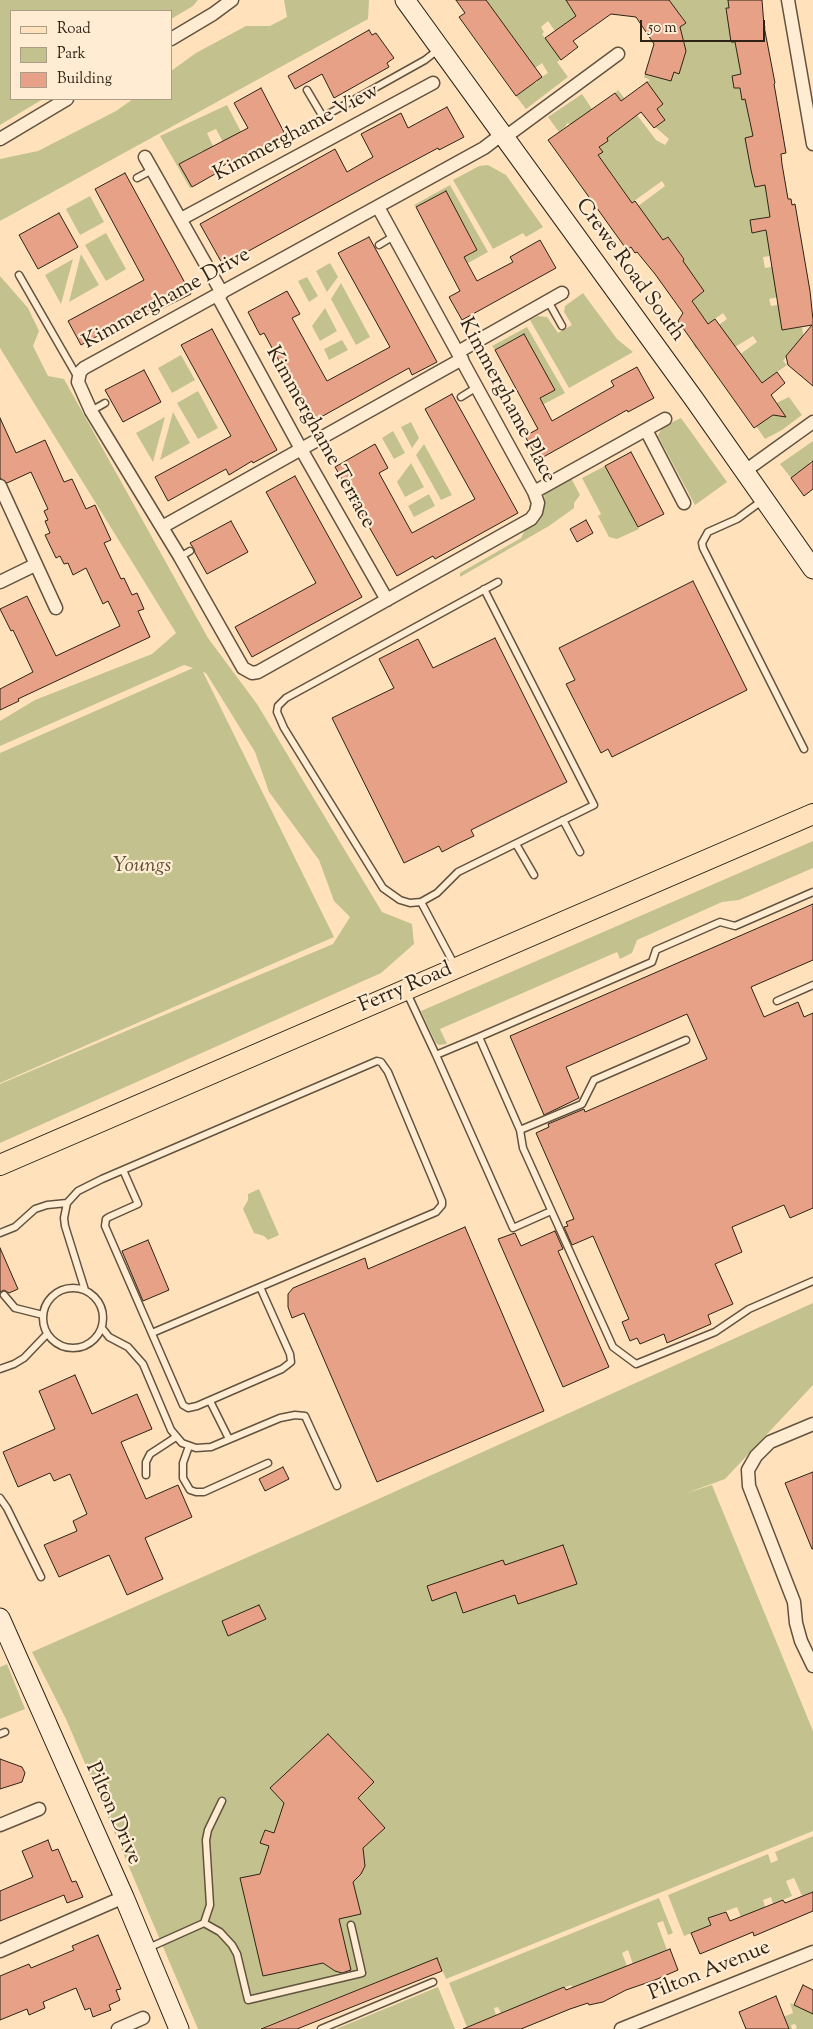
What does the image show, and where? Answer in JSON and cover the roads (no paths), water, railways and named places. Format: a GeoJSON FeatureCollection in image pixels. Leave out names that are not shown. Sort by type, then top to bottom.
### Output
{"type":"FeatureCollection","features":[{"type":"Feature","properties":{"kind":"main road","name":"Ferry Road"},"geometry":{"type":"LineString","coordinates":[[0,1165],[813,814]]}},
{"type":"Feature","properties":{"kind":"street"},"geometry":{"type":"LineString","coordinates":[[172,38],[213,14],[232,0]]}},
{"type":"Feature","properties":{"kind":"street","name":"Crewe Road South"},"geometry":{"type":"LineString","coordinates":[[405,0],[813,568]]}},
{"type":"Feature","properties":{"kind":"street"},"geometry":{"type":"LineString","coordinates":[[788,0],[813,144]]}},
{"type":"Feature","properties":{"kind":"street","name":"Kimmerghame Drive"},"geometry":{"type":"LineString","coordinates":[[252,673],[243,668],[185,554],[162,527],[91,411],[80,388],[78,377],[84,368],[484,148],[618,54]]}},
{"type":"Feature","properties":{"kind":"street","name":"Kimmerghame View"},"geometry":{"type":"LineString","coordinates":[[181,220],[433,83]]}},
{"type":"Feature","properties":{"kind":"street"},"geometry":{"type":"LineString","coordinates":[[0,139],[65,100]]}},
{"type":"Feature","properties":{"kind":"street"},"geometry":{"type":"LineString","coordinates":[[145,157],[181,220],[219,294]]}},
{"type":"Feature","properties":{"kind":"street","name":"Kimmerghame Place"},"geometry":{"type":"LineString","coordinates":[[252,673],[258,672],[531,519],[536,512],[538,503],[534,492],[378,206]]}},
{"type":"Feature","properties":{"kind":"street"},"geometry":{"type":"LineString","coordinates":[[162,527],[301,450],[562,293]]}},
{"type":"Feature","properties":{"kind":"street","name":"Kimmerghame Terrace"},"geometry":{"type":"LineString","coordinates":[[219,294],[301,450],[387,600]]}},
{"type":"Feature","properties":{"kind":"street"},"geometry":{"type":"LineString","coordinates":[[534,492],[665,419]]}},
{"type":"Feature","properties":{"kind":"street"},"geometry":{"type":"LineString","coordinates":[[745,471],[813,422]]}},
{"type":"Feature","properties":{"kind":"street"},"geometry":{"type":"LineString","coordinates":[[646,430],[684,503]]}},
{"type":"Feature","properties":{"kind":"street"},"geometry":{"type":"LineString","coordinates":[[0,486],[56,608]]}},
{"type":"Feature","properties":{"kind":"street"},"geometry":{"type":"LineString","coordinates":[[0,582],[35,565]]}},
{"type":"Feature","properties":{"kind":"street"},"geometry":{"type":"LineString","coordinates":[[813,1424],[770,1442],[756,1456],[748,1470],[749,1486],[794,1602],[796,1624],[801,1641],[813,1666]]}},
{"type":"Feature","properties":{"kind":"street","name":"Pilton Drive"},"geometry":{"type":"LineString","coordinates":[[0,1618],[124,1897],[179,2029]]}},
{"type":"Feature","properties":{"kind":"street"},"geometry":{"type":"LineString","coordinates":[[0,1825],[39,1809]]}},
{"type":"Feature","properties":{"kind":"street"},"geometry":{"type":"LineString","coordinates":[[0,1951],[124,1897]]}},
{"type":"Feature","properties":{"kind":"street","name":"Pilton Avenue"},"geometry":{"type":"LineString","coordinates":[[621,2029],[813,1952]]}},
{"type":"Feature","properties":{"kind":"street"},"geometry":{"type":"LineString","coordinates":[[118,2029],[143,2018]]}},
{"type":"Feature","properties":{"kind":"lane"},"geometry":{"type":"LineString","coordinates":[[307,90],[323,118],[426,60],[440,48]]}},
{"type":"Feature","properties":{"kind":"lane"},"geometry":{"type":"LineString","coordinates":[[137,178],[152,170]]}},
{"type":"Feature","properties":{"kind":"lane"},"geometry":{"type":"LineString","coordinates":[[379,245],[394,236]]}},
{"type":"Feature","properties":{"kind":"lane"},"geometry":{"type":"LineString","coordinates":[[19,275],[78,377]]}},
{"type":"Feature","properties":{"kind":"lane"},"geometry":{"type":"LineString","coordinates":[[548,301],[562,326]]}},
{"type":"Feature","properties":{"kind":"lane"},"geometry":{"type":"LineString","coordinates":[[461,396],[478,387]]}},
{"type":"Feature","properties":{"kind":"lane"},"geometry":{"type":"LineString","coordinates":[[91,411],[105,403]]}},
{"type":"Feature","properties":{"kind":"lane"},"geometry":{"type":"LineString","coordinates":[[764,499],[737,518],[708,532],[702,543],[804,749]]}},
{"type":"Feature","properties":{"kind":"lane"},"geometry":{"type":"LineString","coordinates":[[484,589],[594,805],[458,872],[437,893],[421,902],[410,903],[400,900],[382,888],[284,728],[277,712],[278,706],[286,698],[484,589],[498,582]]}},
{"type":"Feature","properties":{"kind":"lane"},"geometry":{"type":"LineString","coordinates":[[563,820],[580,852]]}},
{"type":"Feature","properties":{"kind":"lane"},"geometry":{"type":"LineString","coordinates":[[516,844],[534,875]]}},
{"type":"Feature","properties":{"kind":"lane"},"geometry":{"type":"LineString","coordinates":[[436,1055],[652,962],[656,950],[720,922],[735,926],[813,892]]}},
{"type":"Feature","properties":{"kind":"lane"},"geometry":{"type":"LineString","coordinates":[[421,902],[455,967]]}},
{"type":"Feature","properties":{"kind":"lane"},"geometry":{"type":"LineString","coordinates":[[777,1001],[813,985]]}},
{"type":"Feature","properties":{"kind":"lane"},"geometry":{"type":"LineString","coordinates":[[405,989],[513,1228],[551,1211]]}},
{"type":"Feature","properties":{"kind":"lane"},"geometry":{"type":"LineString","coordinates":[[479,1037],[520,1130],[523,1148],[613,1347],[636,1364],[715,1332],[749,1309],[813,1280]]}},
{"type":"Feature","properties":{"kind":"lane"},"geometry":{"type":"LineString","coordinates":[[520,1130],[582,1104],[594,1080],[686,1040]]}},
{"type":"Feature","properties":{"kind":"lane"},"geometry":{"type":"LineString","coordinates":[[85,1290],[64,1218],[67,1203],[78,1191],[346,1074],[377,1061],[381,1062],[388,1072],[442,1201],[442,1205],[436,1212],[152,1333]]}},
{"type":"Feature","properties":{"kind":"lane"},"geometry":{"type":"LineString","coordinates":[[124,1170],[138,1204],[109,1217],[105,1224],[185,1407],[192,1408],[210,1401],[282,1369],[291,1362],[290,1354],[260,1287]]}},
{"type":"Feature","properties":{"kind":"lane"},"geometry":{"type":"LineString","coordinates":[[0,1233],[15,1227],[23,1217],[35,1209],[47,1205],[67,1203]]}},
{"type":"Feature","properties":{"kind":"lane"},"geometry":{"type":"LineString","coordinates":[[74,1287],[85,1290],[95,1296],[101,1306],[104,1317],[102,1328],[97,1336],[90,1343],[81,1347],[62,1346],[54,1341],[47,1334],[43,1315],[45,1306],[57,1292],[74,1287]]}},
{"type":"Feature","properties":{"kind":"lane"},"geometry":{"type":"LineString","coordinates":[[4,1295],[15,1308],[43,1315]]}},
{"type":"Feature","properties":{"kind":"lane"},"geometry":{"type":"LineString","coordinates":[[102,1328],[109,1337],[128,1347],[143,1364],[176,1438],[189,1446],[203,1449],[280,1418],[295,1415],[306,1416],[337,1486]]}},
{"type":"Feature","properties":{"kind":"lane"},"geometry":{"type":"LineString","coordinates":[[0,1369],[24,1358],[47,1334]]}},
{"type":"Feature","properties":{"kind":"lane"},"geometry":{"type":"LineString","coordinates":[[210,1401],[229,1439]]}},
{"type":"Feature","properties":{"kind":"lane"},"geometry":{"type":"LineString","coordinates":[[146,1475],[146,1462],[150,1454],[176,1438]]}},
{"type":"Feature","properties":{"kind":"lane"},"geometry":{"type":"LineString","coordinates":[[189,1446],[183,1463],[183,1478],[190,1490],[196,1492],[204,1492],[268,1463]]}},
{"type":"Feature","properties":{"kind":"lane"},"geometry":{"type":"LineString","coordinates":[[0,1498],[7,1508],[41,1578]]}},
{"type":"Feature","properties":{"kind":"lane"},"geometry":{"type":"LineString","coordinates":[[145,1949],[204,1923],[210,1905],[206,1840],[208,1830],[222,1801]]}},
{"type":"Feature","properties":{"kind":"lane"},"geometry":{"type":"LineString","coordinates":[[204,1923],[220,1932],[232,1945],[237,1954],[248,2000],[362,1973],[351,1925]]}},
{"type":"Feature","properties":{"kind":"lane"},"geometry":{"type":"LineString","coordinates":[[321,2029],[433,1982]]}},
{"type":"Feature","properties":{"kind":"park label","name":"Youngs"},"geometry":{"type":"Point","coordinates":[142,867]}}]}
